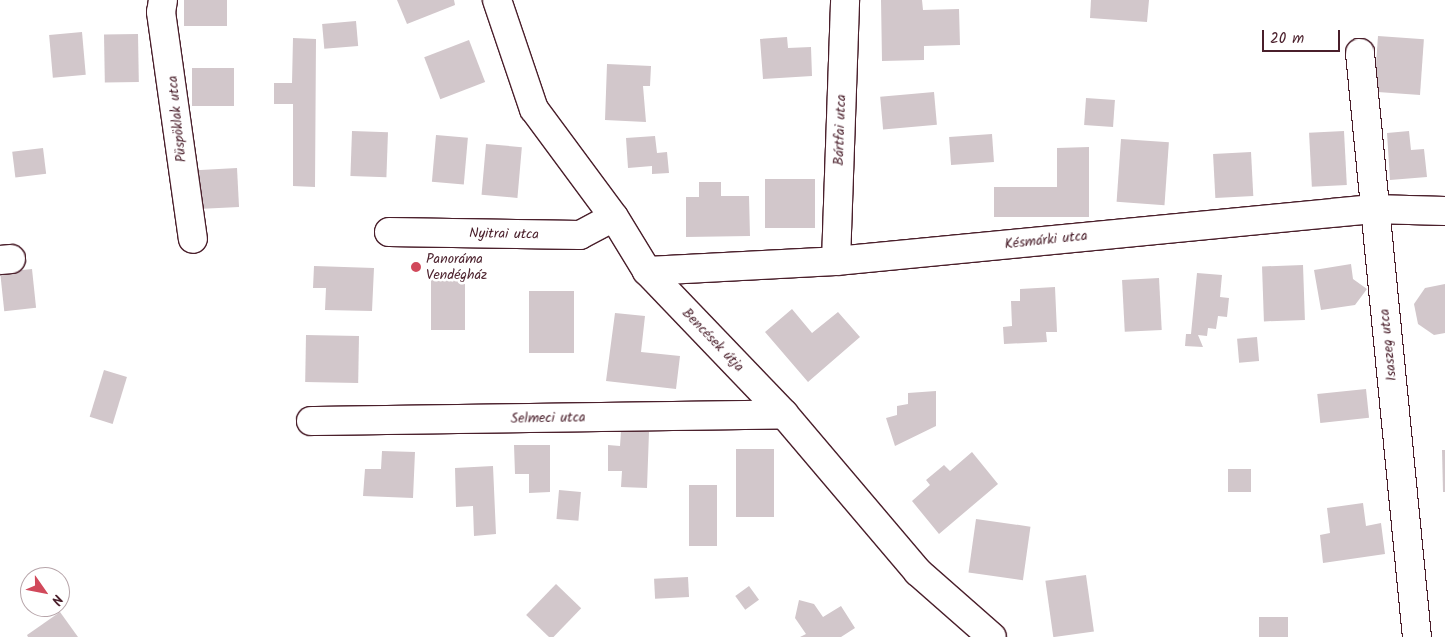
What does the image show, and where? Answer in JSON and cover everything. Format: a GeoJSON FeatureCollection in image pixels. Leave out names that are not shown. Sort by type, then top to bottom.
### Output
{"type":"FeatureCollection","features":[{"type":"Feature","properties":{"kind":"street","name":"Püspöklak utca"},"geometry":{"type":"LineString","coordinates":[[163,0],[161,12],[193,239]]}},
{"type":"Feature","properties":{"kind":"street","name":"Bencések útja"},"geometry":{"type":"LineString","coordinates":[[496,0],[534,109],[614,217],[647,271],[784,414],[918,572],[992,637]]}},
{"type":"Feature","properties":{"kind":"street","name":"Bártfai utca"},"geometry":{"type":"LineString","coordinates":[[836,261],[845,0]]}},
{"type":"Feature","properties":{"kind":"street","name":"Isaszeg utca"},"geometry":{"type":"LineString","coordinates":[[1360,54],[1373,208],[1417,637]]}},
{"type":"Feature","properties":{"kind":"street","name":"Késmárki utca"},"geometry":{"type":"LineString","coordinates":[[647,271],[836,261],[1373,208],[1445,211]]}},
{"type":"Feature","properties":{"kind":"street","name":"Nyitrai utca"},"geometry":{"type":"LineString","coordinates":[[389,232],[580,236],[614,217]]}},
{"type":"Feature","properties":{"kind":"street","name":"Selmeci utca"},"geometry":{"type":"LineString","coordinates":[[312,421],[784,414]]}},
{"type":"Feature","properties":{"kind":"building"},"geometry":{"type":"Polygon","coordinates":[[[184,0],[227,0],[227,26],[184,26],[184,0]]]}},
{"type":"Feature","properties":{"kind":"building"},"geometry":{"type":"Polygon","coordinates":[[[397,0],[454,0],[455,5],[407,24],[397,0]]]}},
{"type":"Feature","properties":{"kind":"building"},"geometry":{"type":"Polygon","coordinates":[[[881,0],[922,0],[923,10],[959,9],[960,45],[924,46],[924,60],[882,61],[881,0]]]}},
{"type":"Feature","properties":{"kind":"building"},"geometry":{"type":"Polygon","coordinates":[[[1091,0],[1149,0],[1147,22],[1090,18],[1091,0]]]}},
{"type":"Feature","properties":{"kind":"building"},"geometry":{"type":"Polygon","coordinates":[[[356,21],[358,46],[324,49],[322,24],[356,21]]]}},
{"type":"Feature","properties":{"kind":"building"},"geometry":{"type":"Polygon","coordinates":[[[82,32],[86,75],[53,78],[49,35],[82,32]]]}},
{"type":"Feature","properties":{"kind":"building"},"geometry":{"type":"Polygon","coordinates":[[[138,34],[139,82],[105,83],[104,35],[138,34]]]}},
{"type":"Feature","properties":{"kind":"building"},"geometry":{"type":"Polygon","coordinates":[[[1378,36],[1424,39],[1420,95],[1374,92],[1378,36]]]}},
{"type":"Feature","properties":{"kind":"building"},"geometry":{"type":"Polygon","coordinates":[[[787,37],[788,48],[811,47],[812,76],[763,79],[760,39],[787,37]]]}},
{"type":"Feature","properties":{"kind":"building"},"geometry":{"type":"Polygon","coordinates":[[[293,38],[316,39],[315,187],[293,186],[293,104],[274,104],[274,83],[292,83],[293,38]]]}},
{"type":"Feature","properties":{"kind":"building"},"geometry":{"type":"Polygon","coordinates":[[[469,40],[485,82],[440,99],[424,57],[469,40]]]}},
{"type":"Feature","properties":{"kind":"building"},"geometry":{"type":"Polygon","coordinates":[[[607,64],[651,66],[650,86],[643,86],[646,122],[605,120],[607,64]]]}},
{"type":"Feature","properties":{"kind":"building"},"geometry":{"type":"Polygon","coordinates":[[[192,68],[234,68],[234,106],[192,106],[192,68]]]}},
{"type":"Feature","properties":{"kind":"building"},"geometry":{"type":"Polygon","coordinates":[[[934,92],[937,125],[883,130],[880,97],[934,92]]]}},
{"type":"Feature","properties":{"kind":"building"},"geometry":{"type":"Polygon","coordinates":[[[1086,98],[1115,100],[1113,127],[1084,125],[1086,98]]]}},
{"type":"Feature","properties":{"kind":"building"},"geometry":{"type":"Polygon","coordinates":[[[352,131],[388,132],[386,177],[350,176],[352,131]]]}},
{"type":"Feature","properties":{"kind":"building"},"geometry":{"type":"Polygon","coordinates":[[[1344,131],[1347,185],[1312,187],[1309,133],[1344,131]]]}},
{"type":"Feature","properties":{"kind":"building"},"geometry":{"type":"Polygon","coordinates":[[[1409,131],[1411,150],[1424,149],[1427,177],[1390,180],[1387,133],[1409,131]]]}},
{"type":"Feature","properties":{"kind":"building"},"geometry":{"type":"Polygon","coordinates":[[[992,134],[994,162],[951,165],[949,137],[992,134]]]}},
{"type":"Feature","properties":{"kind":"building"},"geometry":{"type":"Polygon","coordinates":[[[436,135],[468,138],[464,185],[432,182],[436,135]]]}},
{"type":"Feature","properties":{"kind":"building"},"geometry":{"type":"Polygon","coordinates":[[[655,136],[657,153],[667,152],[669,173],[652,174],[652,166],[628,168],[626,138],[655,136]]]}},
{"type":"Feature","properties":{"kind":"building"},"geometry":{"type":"Polygon","coordinates":[[[1121,139],[1169,142],[1164,205],[1117,202],[1121,139]]]}},
{"type":"Feature","properties":{"kind":"building"},"geometry":{"type":"Polygon","coordinates":[[[486,144],[522,147],[517,198],[482,195],[486,144]]]}},
{"type":"Feature","properties":{"kind":"building"},"geometry":{"type":"Polygon","coordinates":[[[1089,147],[1089,217],[994,217],[994,187],[1057,187],[1057,148],[1089,147]]]}},
{"type":"Feature","properties":{"kind":"building"},"geometry":{"type":"Polygon","coordinates":[[[43,148],[46,174],[15,178],[12,152],[43,148]]]}},
{"type":"Feature","properties":{"kind":"building"},"geometry":{"type":"Polygon","coordinates":[[[1251,152],[1253,196],[1215,198],[1213,154],[1251,152]]]}},
{"type":"Feature","properties":{"kind":"building"},"geometry":{"type":"Polygon","coordinates":[[[237,168],[239,207],[198,209],[196,170],[237,168]]]}},
{"type":"Feature","properties":{"kind":"building"},"geometry":{"type":"Polygon","coordinates":[[[765,179],[815,179],[815,228],[765,228],[765,179]]]}},
{"type":"Feature","properties":{"kind":"building"},"geometry":{"type":"Polygon","coordinates":[[[699,182],[721,182],[721,196],[749,196],[750,236],[686,237],[686,197],[699,197],[699,182]]]}},
{"type":"Feature","properties":{"kind":"building"},"geometry":{"type":"Polygon","coordinates":[[[1351,264],[1353,279],[1367,289],[1355,305],[1321,310],[1314,270],[1351,264]]]}},
{"type":"Feature","properties":{"kind":"building"},"geometry":{"type":"Polygon","coordinates":[[[1303,265],[1305,320],[1264,321],[1262,266],[1303,265]]]}},
{"type":"Feature","properties":{"kind":"building"},"geometry":{"type":"Polygon","coordinates":[[[314,266],[374,268],[372,311],[325,310],[326,288],[313,288],[314,266]]]}},
{"type":"Feature","properties":{"kind":"building"},"geometry":{"type":"Polygon","coordinates":[[[32,269],[36,308],[4,311],[0,272],[32,269]]]}},
{"type":"Feature","properties":{"kind":"building"},"geometry":{"type":"Polygon","coordinates":[[[1197,273],[1222,275],[1220,297],[1229,298],[1227,317],[1218,316],[1216,329],[1208,328],[1207,336],[1198,335],[1203,347],[1185,346],[1186,334],[1191,334],[1197,273]]]}},
{"type":"Feature","properties":{"kind":"building"},"geometry":{"type":"Polygon","coordinates":[[[431,274],[465,274],[465,330],[431,330],[431,274]]]}},
{"type":"Feature","properties":{"kind":"building"},"geometry":{"type":"Polygon","coordinates":[[[1159,278],[1162,330],[1125,332],[1122,280],[1159,278]]]}},
{"type":"Feature","properties":{"kind":"building"},"geometry":{"type":"Polygon","coordinates":[[[1445,284],[1445,333],[1434,335],[1418,324],[1414,304],[1425,288],[1445,284]]]}},
{"type":"Feature","properties":{"kind":"building"},"geometry":{"type":"Polygon","coordinates":[[[1055,287],[1057,332],[1046,332],[1047,342],[1004,344],[1003,327],[1012,326],[1011,301],[1020,301],[1020,289],[1055,287]]]}},
{"type":"Feature","properties":{"kind":"building"},"geometry":{"type":"Polygon","coordinates":[[[529,291],[574,291],[574,353],[529,353],[529,291]]]}},
{"type":"Feature","properties":{"kind":"building"},"geometry":{"type":"Polygon","coordinates":[[[792,309],[812,333],[838,312],[860,337],[808,382],[765,332],[792,309]]]}},
{"type":"Feature","properties":{"kind":"building"},"geometry":{"type":"Polygon","coordinates":[[[615,313],[645,316],[641,352],[680,356],[676,389],[606,381],[615,313]]]}},
{"type":"Feature","properties":{"kind":"building"},"geometry":{"type":"Polygon","coordinates":[[[306,335],[359,336],[358,383],[305,382],[306,335]]]}},
{"type":"Feature","properties":{"kind":"building"},"geometry":{"type":"Polygon","coordinates":[[[1257,337],[1259,361],[1239,363],[1237,339],[1257,337]]]}},
{"type":"Feature","properties":{"kind":"building"},"geometry":{"type":"Polygon","coordinates":[[[104,370],[127,377],[113,424],[90,417],[104,370]]]}},
{"type":"Feature","properties":{"kind":"building"},"geometry":{"type":"Polygon","coordinates":[[[1366,389],[1369,418],[1320,423],[1317,394],[1366,389]]]}},
{"type":"Feature","properties":{"kind":"building"},"geometry":{"type":"Polygon","coordinates":[[[936,391],[936,426],[895,446],[886,418],[897,415],[897,406],[908,404],[908,393],[936,391]]]}},
{"type":"Feature","properties":{"kind":"building"},"geometry":{"type":"Polygon","coordinates":[[[621,431],[649,432],[647,488],[621,487],[622,471],[608,471],[608,445],[620,446],[621,431]]]}},
{"type":"Feature","properties":{"kind":"building"},"geometry":{"type":"Polygon","coordinates":[[[514,445],[550,445],[550,492],[529,493],[529,474],[515,474],[514,445]]]}},
{"type":"Feature","properties":{"kind":"building"},"geometry":{"type":"Polygon","coordinates":[[[736,449],[774,449],[774,517],[736,517],[736,449]]]}},
{"type":"Feature","properties":{"kind":"building"},"geometry":{"type":"Polygon","coordinates":[[[1442,450],[1445,450],[1445,492],[1443,492],[1442,450]]]}},
{"type":"Feature","properties":{"kind":"building"},"geometry":{"type":"Polygon","coordinates":[[[382,451],[415,452],[413,498],[363,496],[365,469],[381,469],[382,451]]]}},
{"type":"Feature","properties":{"kind":"building"},"geometry":{"type":"Polygon","coordinates":[[[972,452],[998,484],[939,534],[912,501],[930,485],[926,480],[944,465],[950,471],[972,452]]]}},
{"type":"Feature","properties":{"kind":"building"},"geometry":{"type":"Polygon","coordinates":[[[493,466],[496,534],[474,536],[473,506],[456,507],[455,468],[493,466]]]}},
{"type":"Feature","properties":{"kind":"building"},"geometry":{"type":"Polygon","coordinates":[[[1228,469],[1251,469],[1251,492],[1228,492],[1228,469]]]}},
{"type":"Feature","properties":{"kind":"building"},"geometry":{"type":"Polygon","coordinates":[[[689,485],[717,485],[717,546],[689,546],[689,485]]]}},
{"type":"Feature","properties":{"kind":"building"},"geometry":{"type":"Polygon","coordinates":[[[559,490],[581,492],[578,521],[556,519],[559,490]]]}},
{"type":"Feature","properties":{"kind":"building"},"geometry":{"type":"Polygon","coordinates":[[[1363,503],[1366,526],[1381,523],[1385,554],[1323,563],[1320,535],[1330,533],[1327,508],[1363,503]]]}},
{"type":"Feature","properties":{"kind":"building"},"geometry":{"type":"Polygon","coordinates":[[[976,519],[1030,527],[1023,580],[968,572],[976,519]]]}},
{"type":"Feature","properties":{"kind":"building"},"geometry":{"type":"Polygon","coordinates":[[[1086,575],[1094,631],[1053,637],[1045,581],[1086,575]]]}},
{"type":"Feature","properties":{"kind":"building"},"geometry":{"type":"Polygon","coordinates":[[[688,577],[689,597],[655,599],[654,579],[688,577]]]}},
{"type":"Feature","properties":{"kind":"building"},"geometry":{"type":"Polygon","coordinates":[[[556,584],[581,608],[553,637],[549,637],[526,615],[556,584]]]}},
{"type":"Feature","properties":{"kind":"building"},"geometry":{"type":"Polygon","coordinates":[[[749,586],[759,600],[745,610],[735,596],[749,586]]]}},
{"type":"Feature","properties":{"kind":"building"},"geometry":{"type":"Polygon","coordinates":[[[799,600],[814,604],[823,617],[841,606],[855,628],[841,637],[800,637],[806,634],[795,618],[799,600]]]}},
{"type":"Feature","properties":{"kind":"building"},"geometry":{"type":"Polygon","coordinates":[[[53,617],[64,617],[78,637],[28,637],[27,635],[53,617]]]}},
{"type":"Feature","properties":{"kind":"building"},"geometry":{"type":"Polygon","coordinates":[[[1259,617],[1288,617],[1288,637],[1259,637],[1259,617]]]}},
{"type":"Feature","properties":{"kind":"place","name":"Panoráma Vendégház"},"geometry":{"type":"Point","coordinates":[416,267]}}]}
